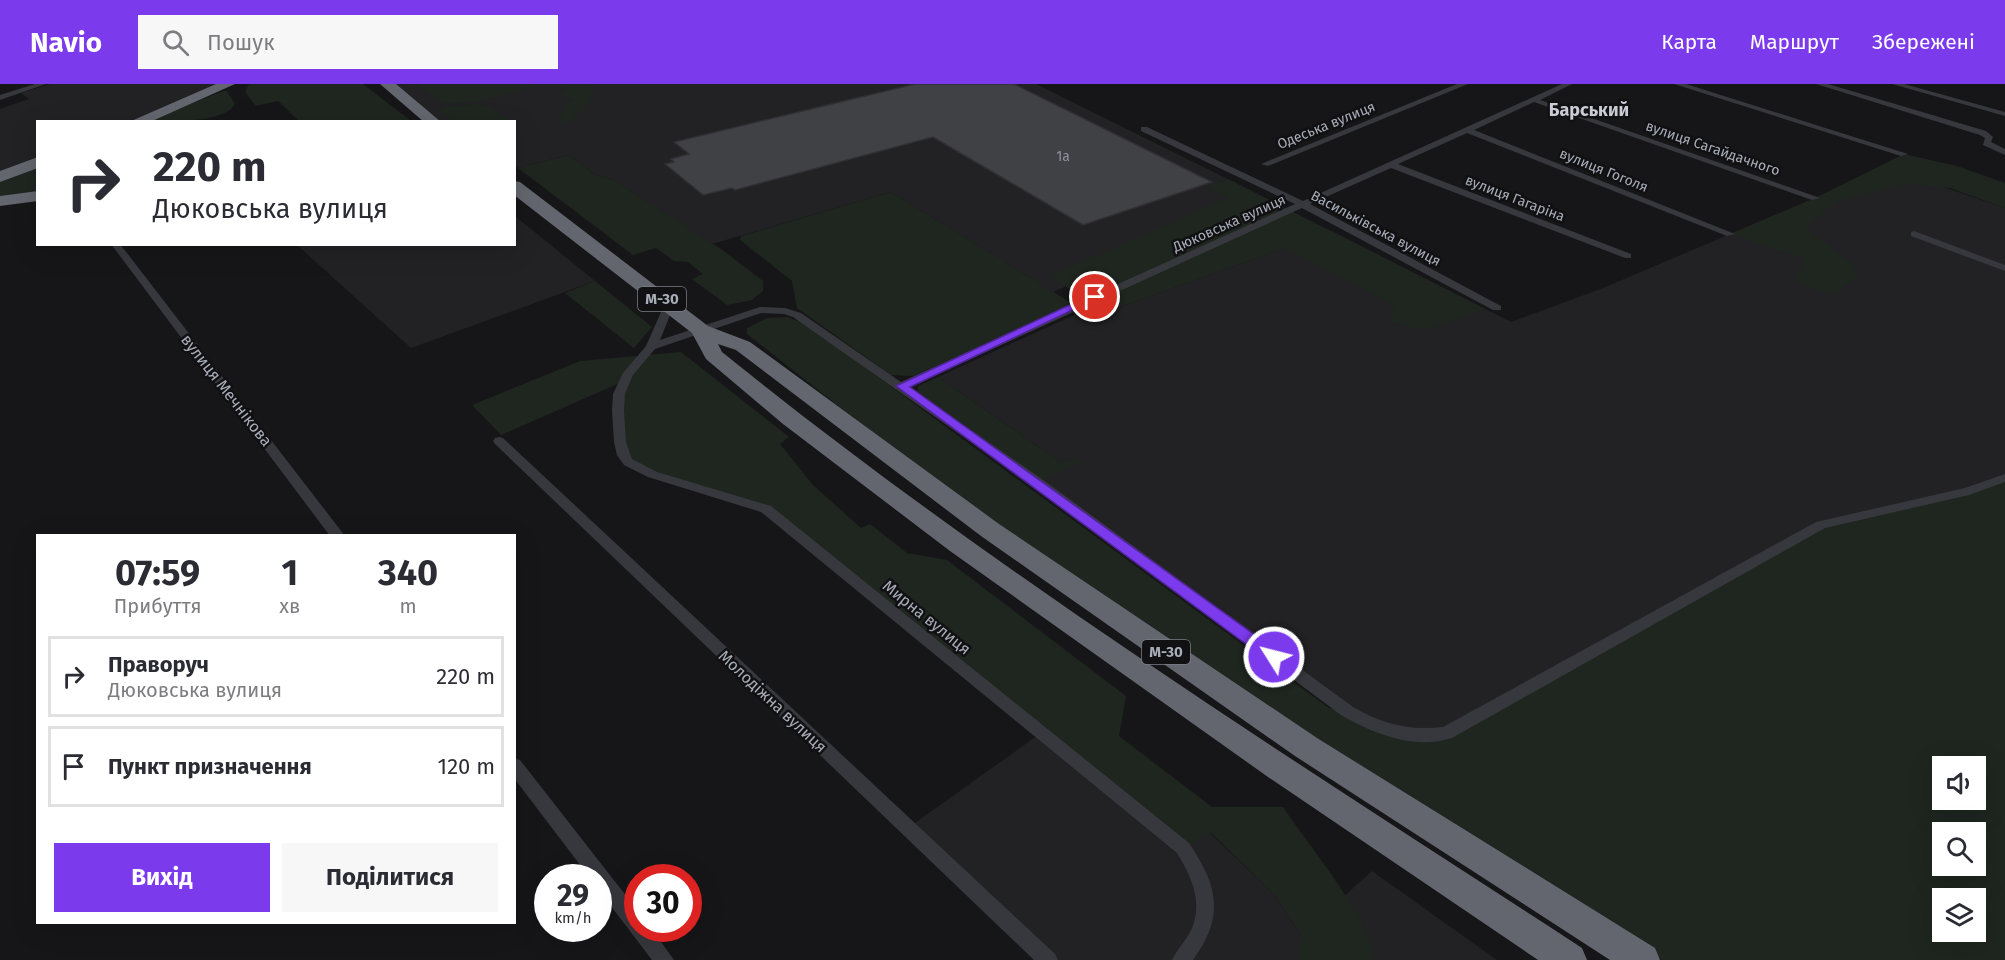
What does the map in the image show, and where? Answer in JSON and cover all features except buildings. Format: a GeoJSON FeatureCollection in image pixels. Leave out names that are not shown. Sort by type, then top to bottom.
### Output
{"type":"FeatureCollection","features":[{"type":"Feature","properties":{"kind":"highway"},"geometry":{"type":"LineString","coordinates":[[141,120],[228,84]]}},
{"type":"Feature","properties":{"kind":"highway"},"geometry":{"type":"LineString","coordinates":[[387,84],[432,120]]}},
{"type":"Feature","properties":{"kind":"highway"},"geometry":{"type":"LineString","coordinates":[[0,177],[36,163]]}},
{"type":"Feature","properties":{"kind":"highway","name":"М-30"},"geometry":{"type":"LineString","coordinates":[[518,190],[701,330],[743,346],[990,530],[1306,747],[1642,960]]}},
{"type":"Feature","properties":{"kind":"highway"},"geometry":{"type":"LineString","coordinates":[[0,201],[33,197]]}},
{"type":"Feature","properties":{"kind":"highway","name":"М-30"},"geometry":{"type":"LineString","coordinates":[[701,330],[713,355],[791,419],[959,545],[1289,775],[1569,960]]}},
{"type":"Feature","properties":{"kind":"street"},"geometry":{"type":"LineString","coordinates":[[0,98],[42,84]]}},
{"type":"Feature","properties":{"kind":"street","name":"Одеська вулиця"},"geometry":{"type":"LineString","coordinates":[[1265,164],[1464,84]]}},
{"type":"Feature","properties":{"kind":"street","name":"Дюковська вулиця"},"geometry":{"type":"LineString","coordinates":[[902,386],[1568,84]]}},
{"type":"Feature","properties":{"kind":"street"},"geometry":{"type":"LineString","coordinates":[[1678,84],[1904,154]]}},
{"type":"Feature","properties":{"kind":"street"},"geometry":{"type":"LineString","coordinates":[[1820,84],[1983,133],[1989,137],[1986,143],[2005,152]]}},
{"type":"Feature","properties":{"kind":"street"},"geometry":{"type":"LineString","coordinates":[[1896,84],[2005,114]]}},
{"type":"Feature","properties":{"kind":"street","name":"вулиця Сагайдачного"},"geometry":{"type":"LineString","coordinates":[[1534,100],[1815,198]]}},
{"type":"Feature","properties":{"kind":"street","name":"Васильківська вулиця"},"geometry":{"type":"LineString","coordinates":[[1144,129],[1304,204],[1497,308]]}},
{"type":"Feature","properties":{"kind":"street","name":"вулиця Гоголя"},"geometry":{"type":"LineString","coordinates":[[1468,130],[1730,234]]}},
{"type":"Feature","properties":{"kind":"street","name":"вулиця Гагаріна"},"geometry":{"type":"LineString","coordinates":[[1392,165],[1628,256]]}},
{"type":"Feature","properties":{"kind":"street"},"geometry":{"type":"LineString","coordinates":[[1914,234],[2005,268]]}},
{"type":"Feature","properties":{"kind":"street","name":"вулиця Мечнікова"},"geometry":{"type":"LineString","coordinates":[[117,246],[336,534]]}},
{"type":"Feature","properties":{"kind":"street"},"geometry":{"type":"LineString","coordinates":[[651,347],[669,305]]}},
{"type":"Feature","properties":{"kind":"street"},"geometry":{"type":"LineString","coordinates":[[651,347],[760,310],[785,311],[808,320],[1037,482],[1347,711],[1389,732],[1419,737],[1446,732],[1821,525],[1969,491],[2005,478]]}},
{"type":"Feature","properties":{"kind":"street","name":"Мирна вулиця"},"geometry":{"type":"LineString","coordinates":[[651,347],[629,371],[619,393],[617,406],[620,441],[626,460],[634,468],[648,474],[734,497],[766,509],[1183,848],[1198,870],[1207,902],[1201,932],[1182,960]]}},
{"type":"Feature","properties":{"kind":"street","name":"Молодіжна вулиця"},"geometry":{"type":"LineString","coordinates":[[499,441],[1048,960]]}},
{"type":"Feature","properties":{"kind":"street"},"geometry":{"type":"LineString","coordinates":[[516,768],[624,909]]}},
{"type":"Feature","properties":{"kind":"street"},"geometry":{"type":"LineString","coordinates":[[650,942],[664,960]]}},
{"type":"Feature","properties":{"kind":"shaded area"},"geometry":{"type":"Polygon","coordinates":[[[50,84],[228,84],[138,120],[36,120],[36,162],[0,177],[0,109],[29,99],[21,93],[50,84]]]}},
{"type":"Feature","properties":{"kind":"shaded area"},"geometry":{"type":"Polygon","coordinates":[[[249,84],[363,84],[410,120],[298,120],[278,101],[256,106],[245,92],[249,84]]]}},
{"type":"Feature","properties":{"kind":"shaded area"},"geometry":{"type":"Polygon","coordinates":[[[387,84],[1036,84],[1264,197],[1053,292],[891,192],[712,244],[612,179],[595,175],[569,155],[518,168],[516,166],[516,120],[433,120],[387,84]]]}},
{"type":"Feature","properties":{"kind":"shaded area"},"geometry":{"type":"Polygon","coordinates":[[[416,84],[535,84],[536,86],[482,101],[444,104],[416,84]]]}},
{"type":"Feature","properties":{"kind":"shaded area"},"geometry":{"type":"Polygon","coordinates":[[[567,84],[586,85],[593,88],[592,94],[581,112],[569,121],[557,125],[566,103],[574,101],[558,93],[568,90],[563,86],[567,84]]]}},
{"type":"Feature","properties":{"kind":"shaded area"},"geometry":{"type":"Polygon","coordinates":[[[223,91],[227,91],[235,104],[220,115],[207,118],[150,120],[223,91]]]}},
{"type":"Feature","properties":{"kind":"shaded area"},"geometry":{"type":"Polygon","coordinates":[[[480,104],[489,106],[509,120],[454,120],[440,110],[448,106],[480,104]]]}},
{"type":"Feature","properties":{"kind":"shaded area"},"geometry":{"type":"Polygon","coordinates":[[[1904,154],[1957,166],[2005,183],[2005,208],[1950,188],[1906,184],[1838,201],[1806,227],[1853,265],[1857,278],[1833,294],[1804,286],[1794,279],[1806,259],[1730,234],[1815,198],[1904,154]]]}},
{"type":"Feature","properties":{"kind":"shaded area"},"geometry":{"type":"Polygon","coordinates":[[[569,155],[595,175],[612,179],[721,249],[763,281],[763,291],[752,300],[727,305],[692,279],[703,274],[688,262],[674,261],[656,248],[633,255],[518,168],[569,155]]]}},
{"type":"Feature","properties":{"kind":"shaded area"},"geometry":{"type":"Polygon","coordinates":[[[36,165],[36,194],[0,198],[0,180],[36,165]]]}},
{"type":"Feature","properties":{"kind":"shaded area"},"geometry":{"type":"Polygon","coordinates":[[[1882,166],[2005,208],[2005,478],[1446,733],[1367,723],[1037,482],[1062,463],[938,377],[1105,301],[1117,308],[1332,231],[1511,322],[1603,288],[1815,198],[1882,166]]]}},
{"type":"Feature","properties":{"kind":"shaded area"},"geometry":{"type":"Polygon","coordinates":[[[1228,179],[1485,309],[1424,331],[1391,321],[1395,306],[1285,248],[1117,308],[1105,301],[1079,295],[1050,276],[1228,198],[1207,186],[1228,179]]]}},
{"type":"Feature","properties":{"kind":"shaded area"},"geometry":{"type":"Polygon","coordinates":[[[891,192],[1073,304],[914,376],[891,375],[797,308],[792,281],[740,240],[741,236],[891,192]]]}},
{"type":"Feature","properties":{"kind":"shaded area"},"geometry":{"type":"Polygon","coordinates":[[[516,217],[595,281],[411,348],[298,246],[516,246],[516,217]]]}},
{"type":"Feature","properties":{"kind":"shaded area"},"geometry":{"type":"Polygon","coordinates":[[[595,281],[652,327],[634,348],[565,293],[595,281]]]}},
{"type":"Feature","properties":{"kind":"shaded area"},"geometry":{"type":"Polygon","coordinates":[[[787,317],[806,324],[1329,708],[1347,711],[1367,723],[1446,732],[1821,525],[2005,478],[2005,960],[1662,960],[1313,740],[996,523],[846,412],[747,334],[747,328],[767,318],[787,317]]]}},
{"type":"Feature","properties":{"kind":"shaded area"},"geometry":{"type":"Polygon","coordinates":[[[681,352],[789,437],[780,444],[813,485],[861,528],[870,524],[907,553],[947,560],[1126,696],[1119,736],[1212,807],[1283,807],[1351,904],[1363,925],[1375,960],[1299,960],[1301,935],[1274,894],[1211,833],[1183,848],[766,509],[648,474],[626,460],[622,382],[501,435],[472,405],[580,361],[681,352]]]}},
{"type":"Feature","properties":{"kind":"shaded area"},"geometry":{"type":"Polygon","coordinates":[[[938,377],[1062,463],[1078,458],[1083,462],[1037,482],[917,398],[918,386],[938,377]]]}},
{"type":"Feature","properties":{"kind":"shaded area"},"geometry":{"type":"Polygon","coordinates":[[[1041,733],[1210,833],[1274,894],[1301,935],[1372,871],[1497,960],[1048,960],[908,828],[1041,733]]]}},
{"type":"Feature","properties":{"kind":"district","name":"Барський"},"geometry":{"type":"Point","coordinates":[1589,110]}},
{"type":"Feature","properties":{"kind":"route"},"geometry":{"type":"LineString","coordinates":[[1095,297],[902,386],[1037,482],[1274,657]]}}]}
